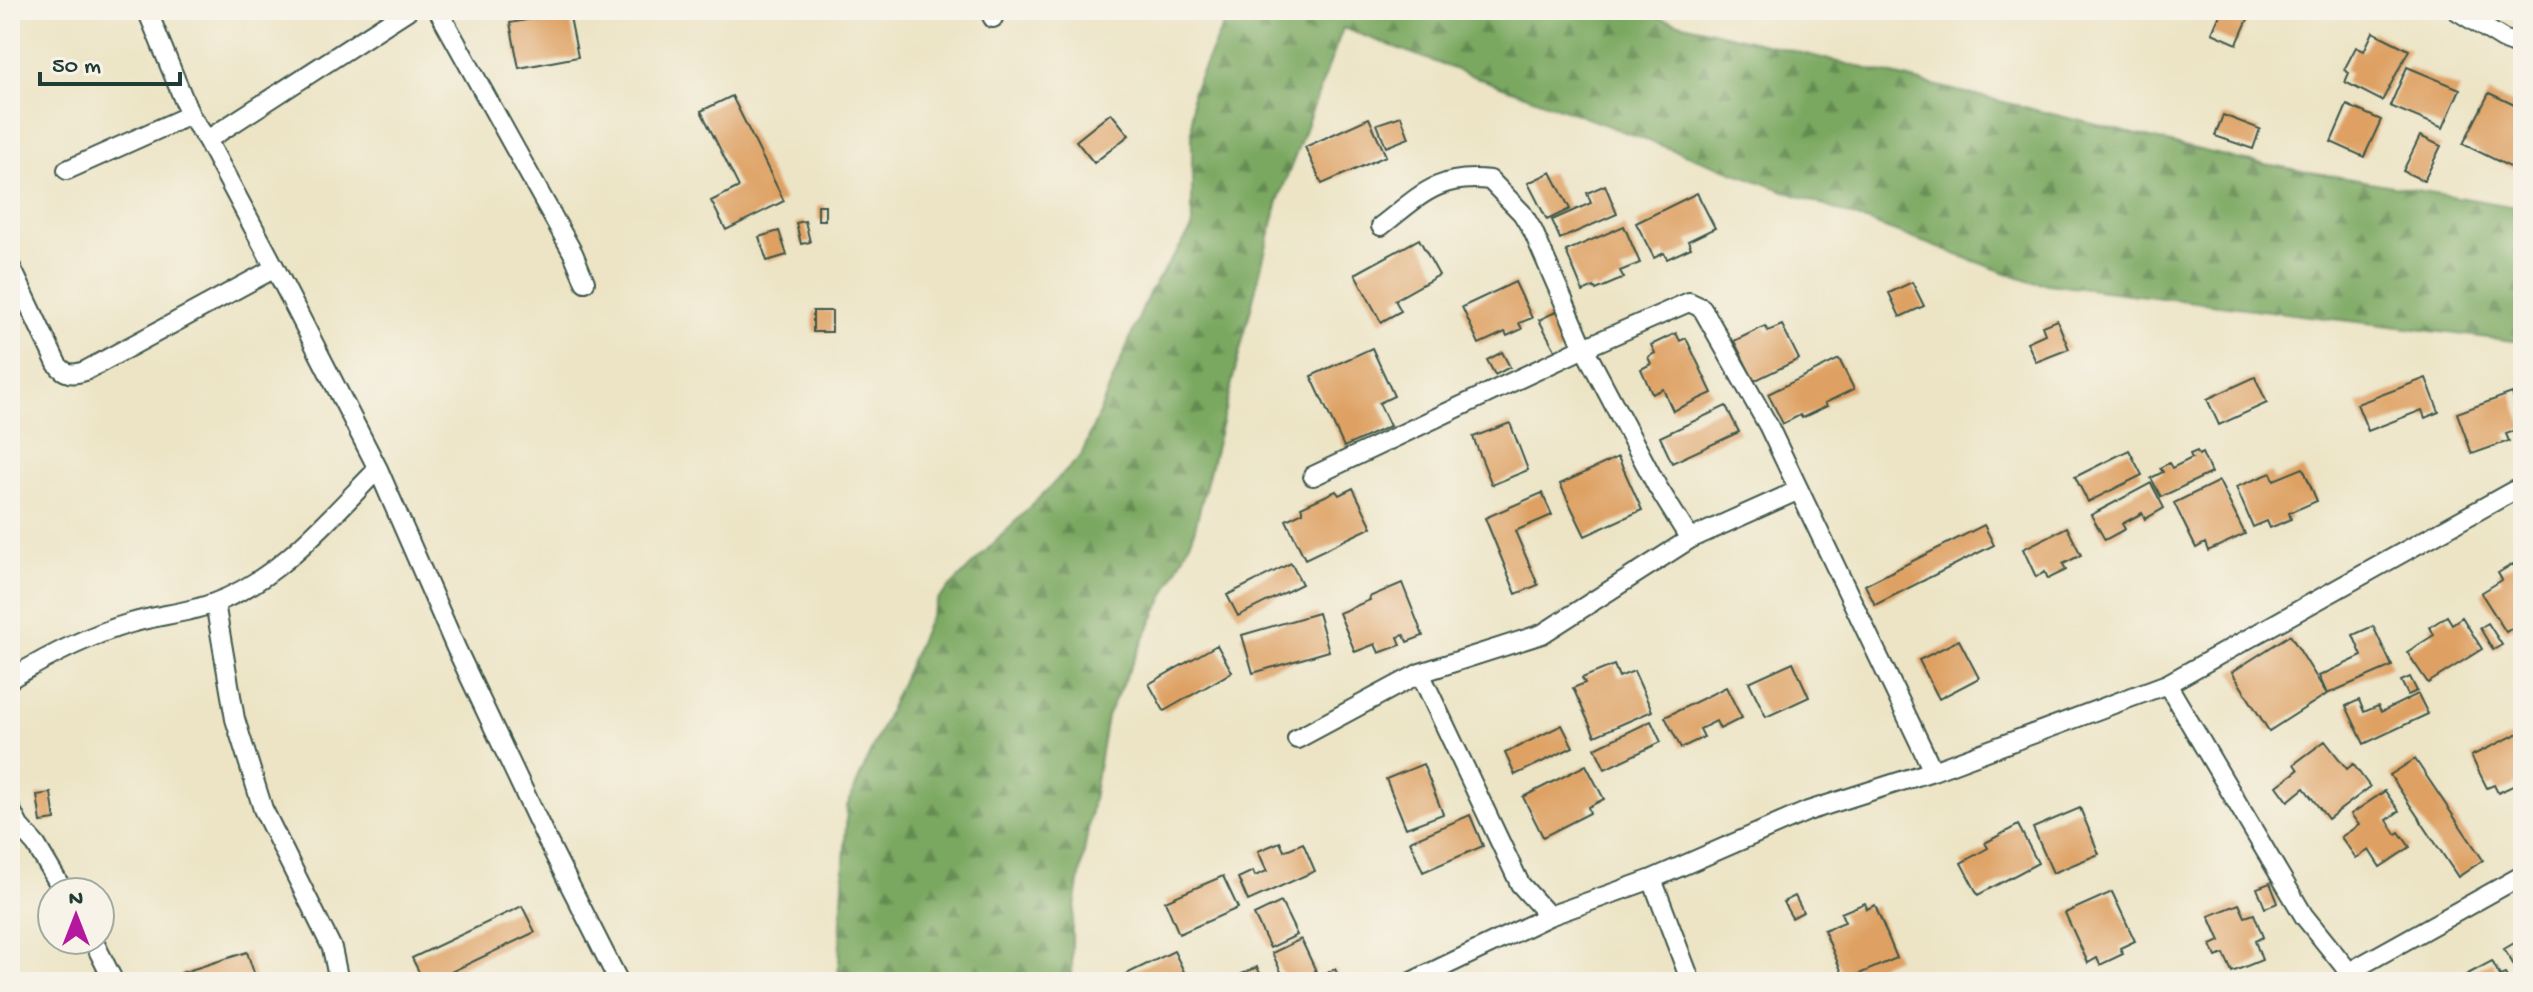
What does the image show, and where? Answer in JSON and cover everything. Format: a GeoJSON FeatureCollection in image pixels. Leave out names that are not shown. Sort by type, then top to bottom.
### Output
{"type":"FeatureCollection","features":[{"type":"Feature","properties":{"kind":"street"},"geometry":{"type":"LineString","coordinates":[[147,10],[190,115],[207,140],[275,268],[378,469],[456,648],[547,840],[619,982]]}},
{"type":"Feature","properties":{"kind":"street"},"geometry":{"type":"LineString","coordinates":[[207,140],[408,10]]}},
{"type":"Feature","properties":{"kind":"street"},"geometry":{"type":"LineString","coordinates":[[438,10],[573,253],[585,282]]}},
{"type":"Feature","properties":{"kind":"street"},"geometry":{"type":"LineString","coordinates":[[2456,10],[2523,48]]}},
{"type":"Feature","properties":{"kind":"street"},"geometry":{"type":"LineString","coordinates":[[67,170],[190,115]]}},
{"type":"Feature","properties":{"kind":"street"},"geometry":{"type":"LineString","coordinates":[[1381,226],[1435,185],[1470,178],[1490,180],[1522,213],[1533,231],[1584,348],[1657,486],[1690,539]]}},
{"type":"Feature","properties":{"kind":"street"},"geometry":{"type":"LineString","coordinates":[[11,268],[57,364],[62,372],[69,374],[85,371],[275,268]]}},
{"type":"Feature","properties":{"kind":"street"},"geometry":{"type":"LineString","coordinates":[[1313,476],[1689,302],[1702,308],[1768,425],[1933,771]]}},
{"type":"Feature","properties":{"kind":"street"},"geometry":{"type":"LineString","coordinates":[[10,679],[46,657],[128,624],[215,603],[265,575],[303,544],[378,469]]}},
{"type":"Feature","properties":{"kind":"street"},"geometry":{"type":"LineString","coordinates":[[1297,739],[1420,673],[1542,634],[1690,539],[1799,490]]}},
{"type":"Feature","properties":{"kind":"street"},"geometry":{"type":"LineString","coordinates":[[1411,982],[1549,916],[1652,879],[1808,811],[1933,771],[2167,684],[2513,491]]}},
{"type":"Feature","properties":{"kind":"street"},"geometry":{"type":"LineString","coordinates":[[215,603],[235,719],[263,809],[332,948],[339,982]]}},
{"type":"Feature","properties":{"kind":"street"},"geometry":{"type":"LineString","coordinates":[[1420,673],[1520,884],[1549,916]]}},
{"type":"Feature","properties":{"kind":"street"},"geometry":{"type":"LineString","coordinates":[[2167,684],[2304,916],[2347,977],[2523,875]]}},
{"type":"Feature","properties":{"kind":"street"},"geometry":{"type":"LineString","coordinates":[[10,808],[14,832],[36,845],[54,876]]}},
{"type":"Feature","properties":{"kind":"street"},"geometry":{"type":"LineString","coordinates":[[1652,879],[1691,982]]}},
{"type":"Feature","properties":{"kind":"street"},"geometry":{"type":"LineString","coordinates":[[101,956],[114,982]]}},
{"type":"Feature","properties":{"kind":"green space"},"geometry":{"type":"Polygon","coordinates":[[[1230,10],[1626,10],[2241,160],[2523,208],[2523,342],[2031,282],[1343,28],[1278,201],[1193,536],[1107,716],[1072,924],[1072,982],[838,982],[847,806],[938,599],[1081,456],[1150,291],[1192,229],[1192,93],[1230,10]]]}},
{"type":"Feature","properties":{"kind":"building"},"geometry":{"type":"Polygon","coordinates":[[[2222,10],[2252,10],[2237,44],[2212,33],[2222,10]]]}},
{"type":"Feature","properties":{"kind":"building"},"geometry":{"type":"Polygon","coordinates":[[[569,12],[578,57],[519,68],[510,23],[569,12]]]}},
{"type":"Feature","properties":{"kind":"building"},"geometry":{"type":"Polygon","coordinates":[[[2373,32],[2409,50],[2382,101],[2345,82],[2349,73],[2344,70],[2356,47],[2364,51],[2373,32]]]}},
{"type":"Feature","properties":{"kind":"building"},"geometry":{"type":"Polygon","coordinates":[[[2407,67],[2460,89],[2443,128],[2390,106],[2407,67]]]}},
{"type":"Feature","properties":{"kind":"building"},"geometry":{"type":"Polygon","coordinates":[[[2489,93],[2523,109],[2523,150],[2514,169],[2463,144],[2489,93]]]}},
{"type":"Feature","properties":{"kind":"building"},"geometry":{"type":"Polygon","coordinates":[[[732,96],[784,201],[726,230],[711,201],[739,187],[701,111],[732,96]]]}},
{"type":"Feature","properties":{"kind":"building"},"geometry":{"type":"Polygon","coordinates":[[[2347,105],[2381,120],[2364,157],[2331,142],[2347,105]]]}},
{"type":"Feature","properties":{"kind":"building"},"geometry":{"type":"Polygon","coordinates":[[[1111,113],[1129,135],[1094,163],[1076,141],[1111,113]]]}},
{"type":"Feature","properties":{"kind":"building"},"geometry":{"type":"Polygon","coordinates":[[[2223,115],[2260,129],[2253,149],[2215,136],[2223,115]]]}},
{"type":"Feature","properties":{"kind":"building"},"geometry":{"type":"Polygon","coordinates":[[[1401,116],[1409,138],[1386,147],[1377,124],[1401,116]]]}},
{"type":"Feature","properties":{"kind":"building"},"geometry":{"type":"Polygon","coordinates":[[[1369,118],[1386,156],[1322,184],[1305,147],[1369,118]]]}},
{"type":"Feature","properties":{"kind":"building"},"geometry":{"type":"Polygon","coordinates":[[[2420,136],[2441,146],[2424,181],[2403,171],[2420,136]]]}},
{"type":"Feature","properties":{"kind":"building"},"geometry":{"type":"Polygon","coordinates":[[[1551,172],[1570,209],[1547,220],[1528,183],[1551,172]]]}},
{"type":"Feature","properties":{"kind":"building"},"geometry":{"type":"Polygon","coordinates":[[[1605,185],[1617,214],[1560,239],[1552,220],[1591,203],[1587,193],[1605,185]]]}},
{"type":"Feature","properties":{"kind":"building"},"geometry":{"type":"Polygon","coordinates":[[[1697,193],[1715,228],[1688,241],[1691,248],[1667,259],[1664,253],[1654,258],[1636,223],[1697,193]]]}},
{"type":"Feature","properties":{"kind":"building"},"geometry":{"type":"Polygon","coordinates":[[[818,205],[825,205],[825,220],[818,220],[818,205]]]}},
{"type":"Feature","properties":{"kind":"building"},"geometry":{"type":"Polygon","coordinates":[[[805,221],[810,242],[801,244],[796,223],[805,221]]]}},
{"type":"Feature","properties":{"kind":"building"},"geometry":{"type":"Polygon","coordinates":[[[1624,226],[1640,263],[1620,271],[1624,278],[1583,292],[1566,251],[1624,226]]]}},
{"type":"Feature","properties":{"kind":"building"},"geometry":{"type":"Polygon","coordinates":[[[779,231],[787,255],[767,261],[759,237],[779,231]]]}},
{"type":"Feature","properties":{"kind":"building"},"geometry":{"type":"Polygon","coordinates":[[[1419,239],[1439,275],[1395,300],[1401,311],[1381,322],[1355,274],[1419,239]]]}},
{"type":"Feature","properties":{"kind":"building"},"geometry":{"type":"Polygon","coordinates":[[[1515,282],[1532,318],[1519,323],[1522,329],[1507,336],[1505,332],[1479,344],[1462,307],[1515,282]]]}},
{"type":"Feature","properties":{"kind":"building"},"geometry":{"type":"Polygon","coordinates":[[[1912,282],[1924,306],[1900,317],[1889,293],[1912,282]]]}},
{"type":"Feature","properties":{"kind":"building"},"geometry":{"type":"Polygon","coordinates":[[[813,311],[832,311],[832,332],[813,332],[813,311]]]}},
{"type":"Feature","properties":{"kind":"building"},"geometry":{"type":"Polygon","coordinates":[[[1557,311],[1575,345],[1557,354],[1539,320],[1557,311]]]}},
{"type":"Feature","properties":{"kind":"building"},"geometry":{"type":"Polygon","coordinates":[[[2057,320],[2069,349],[2036,362],[2027,342],[2045,334],[2042,326],[2057,320]]]}},
{"type":"Feature","properties":{"kind":"building"},"geometry":{"type":"Polygon","coordinates":[[[1782,325],[1799,359],[1754,381],[1734,341],[1765,326],[1768,331],[1782,325]]]}},
{"type":"Feature","properties":{"kind":"building"},"geometry":{"type":"Polygon","coordinates":[[[1676,333],[1680,341],[1686,338],[1712,393],[1673,411],[1663,389],[1652,394],[1641,369],[1651,364],[1648,357],[1655,353],[1651,345],[1676,333]]]}},
{"type":"Feature","properties":{"kind":"building"},"geometry":{"type":"Polygon","coordinates":[[[1372,348],[1394,396],[1379,403],[1390,426],[1344,447],[1311,376],[1372,348]]]}},
{"type":"Feature","properties":{"kind":"building"},"geometry":{"type":"Polygon","coordinates":[[[1502,352],[1510,367],[1495,375],[1487,360],[1502,352]]]}},
{"type":"Feature","properties":{"kind":"building"},"geometry":{"type":"Polygon","coordinates":[[[1839,359],[1854,389],[1825,403],[1827,406],[1783,424],[1768,394],[1839,359]]]}},
{"type":"Feature","properties":{"kind":"building"},"geometry":{"type":"Polygon","coordinates":[[[2255,377],[2267,403],[2219,425],[2207,399],[2255,377]]]}},
{"type":"Feature","properties":{"kind":"building"},"geometry":{"type":"Polygon","coordinates":[[[2426,378],[2439,412],[2425,418],[2422,410],[2368,431],[2357,404],[2426,378]]]}},
{"type":"Feature","properties":{"kind":"building"},"geometry":{"type":"Polygon","coordinates":[[[2512,393],[2523,428],[2506,434],[2509,441],[2472,454],[2457,413],[2512,393]]]}},
{"type":"Feature","properties":{"kind":"building"},"geometry":{"type":"Polygon","coordinates":[[[1726,406],[1739,432],[1672,463],[1660,437],[1726,406]]]}},
{"type":"Feature","properties":{"kind":"building"},"geometry":{"type":"Polygon","coordinates":[[[1510,423],[1528,470],[1492,485],[1473,437],[1510,423]]]}},
{"type":"Feature","properties":{"kind":"building"},"geometry":{"type":"Polygon","coordinates":[[[2129,450],[2142,475],[2088,502],[2075,477],[2129,450]]]}},
{"type":"Feature","properties":{"kind":"building"},"geometry":{"type":"Polygon","coordinates":[[[2197,451],[2199,455],[2202,453],[2211,473],[2161,497],[2151,478],[2163,472],[2160,468],[2169,463],[2172,468],[2192,458],[2190,454],[2197,451]]]}},
{"type":"Feature","properties":{"kind":"building"},"geometry":{"type":"Polygon","coordinates":[[[1618,457],[1642,510],[1585,536],[1560,484],[1618,457]]]}},
{"type":"Feature","properties":{"kind":"building"},"geometry":{"type":"Polygon","coordinates":[[[2303,468],[2317,501],[2289,513],[2291,519],[2270,528],[2267,521],[2253,527],[2236,487],[2271,473],[2274,480],[2303,468]]]}},
{"type":"Feature","properties":{"kind":"building"},"geometry":{"type":"Polygon","coordinates":[[[2219,481],[2245,534],[2208,551],[2205,543],[2196,548],[2174,503],[2219,481]]]}},
{"type":"Feature","properties":{"kind":"building"},"geometry":{"type":"Polygon","coordinates":[[[2151,483],[2164,508],[2145,519],[2142,513],[2122,524],[2125,529],[2105,540],[2091,515],[2151,483]]]}},
{"type":"Feature","properties":{"kind":"building"},"geometry":{"type":"Polygon","coordinates":[[[1353,488],[1372,527],[1305,559],[1286,520],[1303,512],[1301,507],[1336,491],[1339,495],[1353,488]]]}},
{"type":"Feature","properties":{"kind":"building"},"geometry":{"type":"Polygon","coordinates":[[[1542,493],[1552,515],[1515,531],[1538,585],[1516,594],[1485,518],[1542,493]]]}},
{"type":"Feature","properties":{"kind":"building"},"geometry":{"type":"Polygon","coordinates":[[[1984,525],[1994,545],[1875,605],[1865,585],[1984,525]]]}},
{"type":"Feature","properties":{"kind":"building"},"geometry":{"type":"Polygon","coordinates":[[[2067,527],[2081,555],[2063,564],[2066,570],[2048,579],[2045,572],[2036,577],[2023,549],[2067,527]]]}},
{"type":"Feature","properties":{"kind":"building"},"geometry":{"type":"Polygon","coordinates":[[[1291,563],[1302,584],[1238,616],[1227,595],[1291,563]]]}},
{"type":"Feature","properties":{"kind":"building"},"geometry":{"type":"Polygon","coordinates":[[[2513,564],[2521,577],[2523,575],[2523,621],[2506,632],[2481,593],[2502,580],[2498,573],[2513,564]]]}},
{"type":"Feature","properties":{"kind":"building"},"geometry":{"type":"Polygon","coordinates":[[[1402,583],[1423,636],[1407,642],[1404,635],[1398,637],[1401,645],[1379,653],[1375,644],[1355,652],[1339,613],[1402,583]]]}},
{"type":"Feature","properties":{"kind":"building"},"geometry":{"type":"Polygon","coordinates":[[[1318,613],[1329,651],[1253,673],[1242,635],[1318,613]]]}},
{"type":"Feature","properties":{"kind":"building"},"geometry":{"type":"Polygon","coordinates":[[[2447,616],[2452,624],[2462,617],[2482,649],[2428,683],[2407,652],[2434,635],[2430,627],[2447,616]]]}},
{"type":"Feature","properties":{"kind":"building"},"geometry":{"type":"Polygon","coordinates":[[[2488,623],[2502,645],[2493,650],[2480,628],[2488,623]]]}},
{"type":"Feature","properties":{"kind":"building"},"geometry":{"type":"Polygon","coordinates":[[[2373,626],[2392,666],[2327,694],[2319,676],[2362,656],[2353,635],[2373,626]]]}},
{"type":"Feature","properties":{"kind":"building"},"geometry":{"type":"Polygon","coordinates":[[[2290,635],[2327,694],[2269,731],[2232,672],[2290,635]]]}},
{"type":"Feature","properties":{"kind":"building"},"geometry":{"type":"Polygon","coordinates":[[[1959,640],[1979,678],[1939,699],[1919,660],[1959,640]]]}},
{"type":"Feature","properties":{"kind":"building"},"geometry":{"type":"Polygon","coordinates":[[[1217,645],[1232,672],[1164,711],[1149,684],[1217,645]]]}},
{"type":"Feature","properties":{"kind":"building"},"geometry":{"type":"Polygon","coordinates":[[[1793,662],[1809,697],[1766,717],[1749,682],[1793,662]]]}},
{"type":"Feature","properties":{"kind":"building"},"geometry":{"type":"Polygon","coordinates":[[[1614,665],[1619,677],[1634,671],[1652,711],[1595,736],[1573,688],[1585,683],[1582,678],[1614,665]]]}},
{"type":"Feature","properties":{"kind":"building"},"geometry":{"type":"Polygon","coordinates":[[[2410,677],[2417,691],[2408,695],[2401,681],[2410,677]]]}},
{"type":"Feature","properties":{"kind":"building"},"geometry":{"type":"Polygon","coordinates":[[[1726,687],[1742,718],[1720,729],[1716,721],[1700,729],[1704,737],[1681,748],[1665,717],[1726,687]]]}},
{"type":"Feature","properties":{"kind":"building"},"geometry":{"type":"Polygon","coordinates":[[[2418,694],[2428,714],[2364,744],[2346,706],[2359,700],[2364,712],[2378,706],[2381,712],[2418,694]]]}},
{"type":"Feature","properties":{"kind":"building"},"geometry":{"type":"Polygon","coordinates":[[[1651,721],[1661,742],[1605,769],[1595,748],[1651,721]]]}},
{"type":"Feature","properties":{"kind":"building"},"geometry":{"type":"Polygon","coordinates":[[[1562,725],[1573,747],[1515,775],[1505,753],[1562,725]]]}},
{"type":"Feature","properties":{"kind":"building"},"geometry":{"type":"Polygon","coordinates":[[[2523,731],[2523,798],[2517,784],[2498,793],[2494,785],[2487,788],[2471,756],[2523,731]]]}},
{"type":"Feature","properties":{"kind":"building"},"geometry":{"type":"Polygon","coordinates":[[[2325,741],[2347,769],[2353,764],[2370,787],[2328,819],[2304,788],[2288,801],[2277,786],[2298,770],[2294,764],[2325,741]]]}},
{"type":"Feature","properties":{"kind":"building"},"geometry":{"type":"Polygon","coordinates":[[[2415,759],[2483,860],[2458,877],[2390,775],[2415,759]]]}},
{"type":"Feature","properties":{"kind":"building"},"geometry":{"type":"Polygon","coordinates":[[[1423,764],[1443,814],[1406,828],[1386,779],[1423,764]]]}},
{"type":"Feature","properties":{"kind":"building"},"geometry":{"type":"Polygon","coordinates":[[[1586,765],[1604,799],[1588,807],[1590,813],[1543,837],[1523,797],[1586,765]]]}},
{"type":"Feature","properties":{"kind":"building"},"geometry":{"type":"Polygon","coordinates":[[[2385,791],[2399,811],[2387,820],[2410,847],[2380,867],[2369,850],[2356,858],[2341,837],[2359,825],[2351,814],[2385,791]]]}},
{"type":"Feature","properties":{"kind":"building"},"geometry":{"type":"Polygon","coordinates":[[[51,793],[55,820],[41,822],[37,795],[51,793]]]}},
{"type":"Feature","properties":{"kind":"building"},"geometry":{"type":"Polygon","coordinates":[[[2080,808],[2099,854],[2053,873],[2033,828],[2080,808]]]}},
{"type":"Feature","properties":{"kind":"building"},"geometry":{"type":"Polygon","coordinates":[[[1470,815],[1483,846],[1423,872],[1410,841],[1470,815]]]}},
{"type":"Feature","properties":{"kind":"building"},"geometry":{"type":"Polygon","coordinates":[[[2018,825],[2038,863],[1978,895],[1961,863],[1988,848],[1985,843],[2018,825]]]}},
{"type":"Feature","properties":{"kind":"building"},"geometry":{"type":"Polygon","coordinates":[[[1280,842],[1284,851],[1303,843],[1315,871],[1248,901],[1238,878],[1253,871],[1255,876],[1267,871],[1258,851],[1280,842]]]}},
{"type":"Feature","properties":{"kind":"building"},"geometry":{"type":"Polygon","coordinates":[[[1223,876],[1238,908],[1179,934],[1165,901],[1223,876]]]}},
{"type":"Feature","properties":{"kind":"building"},"geometry":{"type":"Polygon","coordinates":[[[2270,883],[2278,903],[2265,908],[2257,888],[2270,883]]]}},
{"type":"Feature","properties":{"kind":"building"},"geometry":{"type":"Polygon","coordinates":[[[2112,892],[2135,941],[2120,948],[2123,954],[2100,965],[2097,958],[2088,963],[2065,913],[2112,892]]]}},
{"type":"Feature","properties":{"kind":"building"},"geometry":{"type":"Polygon","coordinates":[[[1795,896],[1803,912],[1792,918],[1783,902],[1795,896]]]}},
{"type":"Feature","properties":{"kind":"building"},"geometry":{"type":"Polygon","coordinates":[[[1281,902],[1297,935],[1270,948],[1254,915],[1281,902]]]}},
{"type":"Feature","properties":{"kind":"building"},"geometry":{"type":"Polygon","coordinates":[[[1865,903],[1867,909],[1875,905],[1897,958],[1845,980],[1824,930],[1845,922],[1841,913],[1865,903]]]}},
{"type":"Feature","properties":{"kind":"building"},"geometry":{"type":"Polygon","coordinates":[[[2239,904],[2245,917],[2254,914],[2263,937],[2255,941],[2262,960],[2232,972],[2224,954],[2216,957],[2211,945],[2220,941],[2209,916],[2239,904]]]}},
{"type":"Feature","properties":{"kind":"building"},"geometry":{"type":"Polygon","coordinates":[[[522,906],[535,932],[430,982],[424,982],[412,958],[522,906]]]}},
{"type":"Feature","properties":{"kind":"building"},"geometry":{"type":"Polygon","coordinates":[[[2523,938],[2523,980],[2504,949],[2523,938]]]}},
{"type":"Feature","properties":{"kind":"building"},"geometry":{"type":"Polygon","coordinates":[[[1301,939],[1316,971],[1293,982],[1286,982],[1272,953],[1301,939]]]}},
{"type":"Feature","properties":{"kind":"building"},"geometry":{"type":"Polygon","coordinates":[[[1174,951],[1189,982],[1120,982],[1118,978],[1174,951]]]}},
{"type":"Feature","properties":{"kind":"building"},"geometry":{"type":"Polygon","coordinates":[[[247,952],[257,982],[184,982],[181,973],[247,952]]]}},
{"type":"Feature","properties":{"kind":"building"},"geometry":{"type":"Polygon","coordinates":[[[2492,961],[2500,976],[2505,974],[2510,982],[2470,982],[2466,975],[2492,961]]]}},
{"type":"Feature","properties":{"kind":"building"},"geometry":{"type":"Polygon","coordinates":[[[1257,967],[1264,982],[1224,982],[1257,967]]]}},
{"type":"Feature","properties":{"kind":"building"},"geometry":{"type":"Polygon","coordinates":[[[1335,969],[1341,982],[1306,982],[1335,969]]]}}]}
